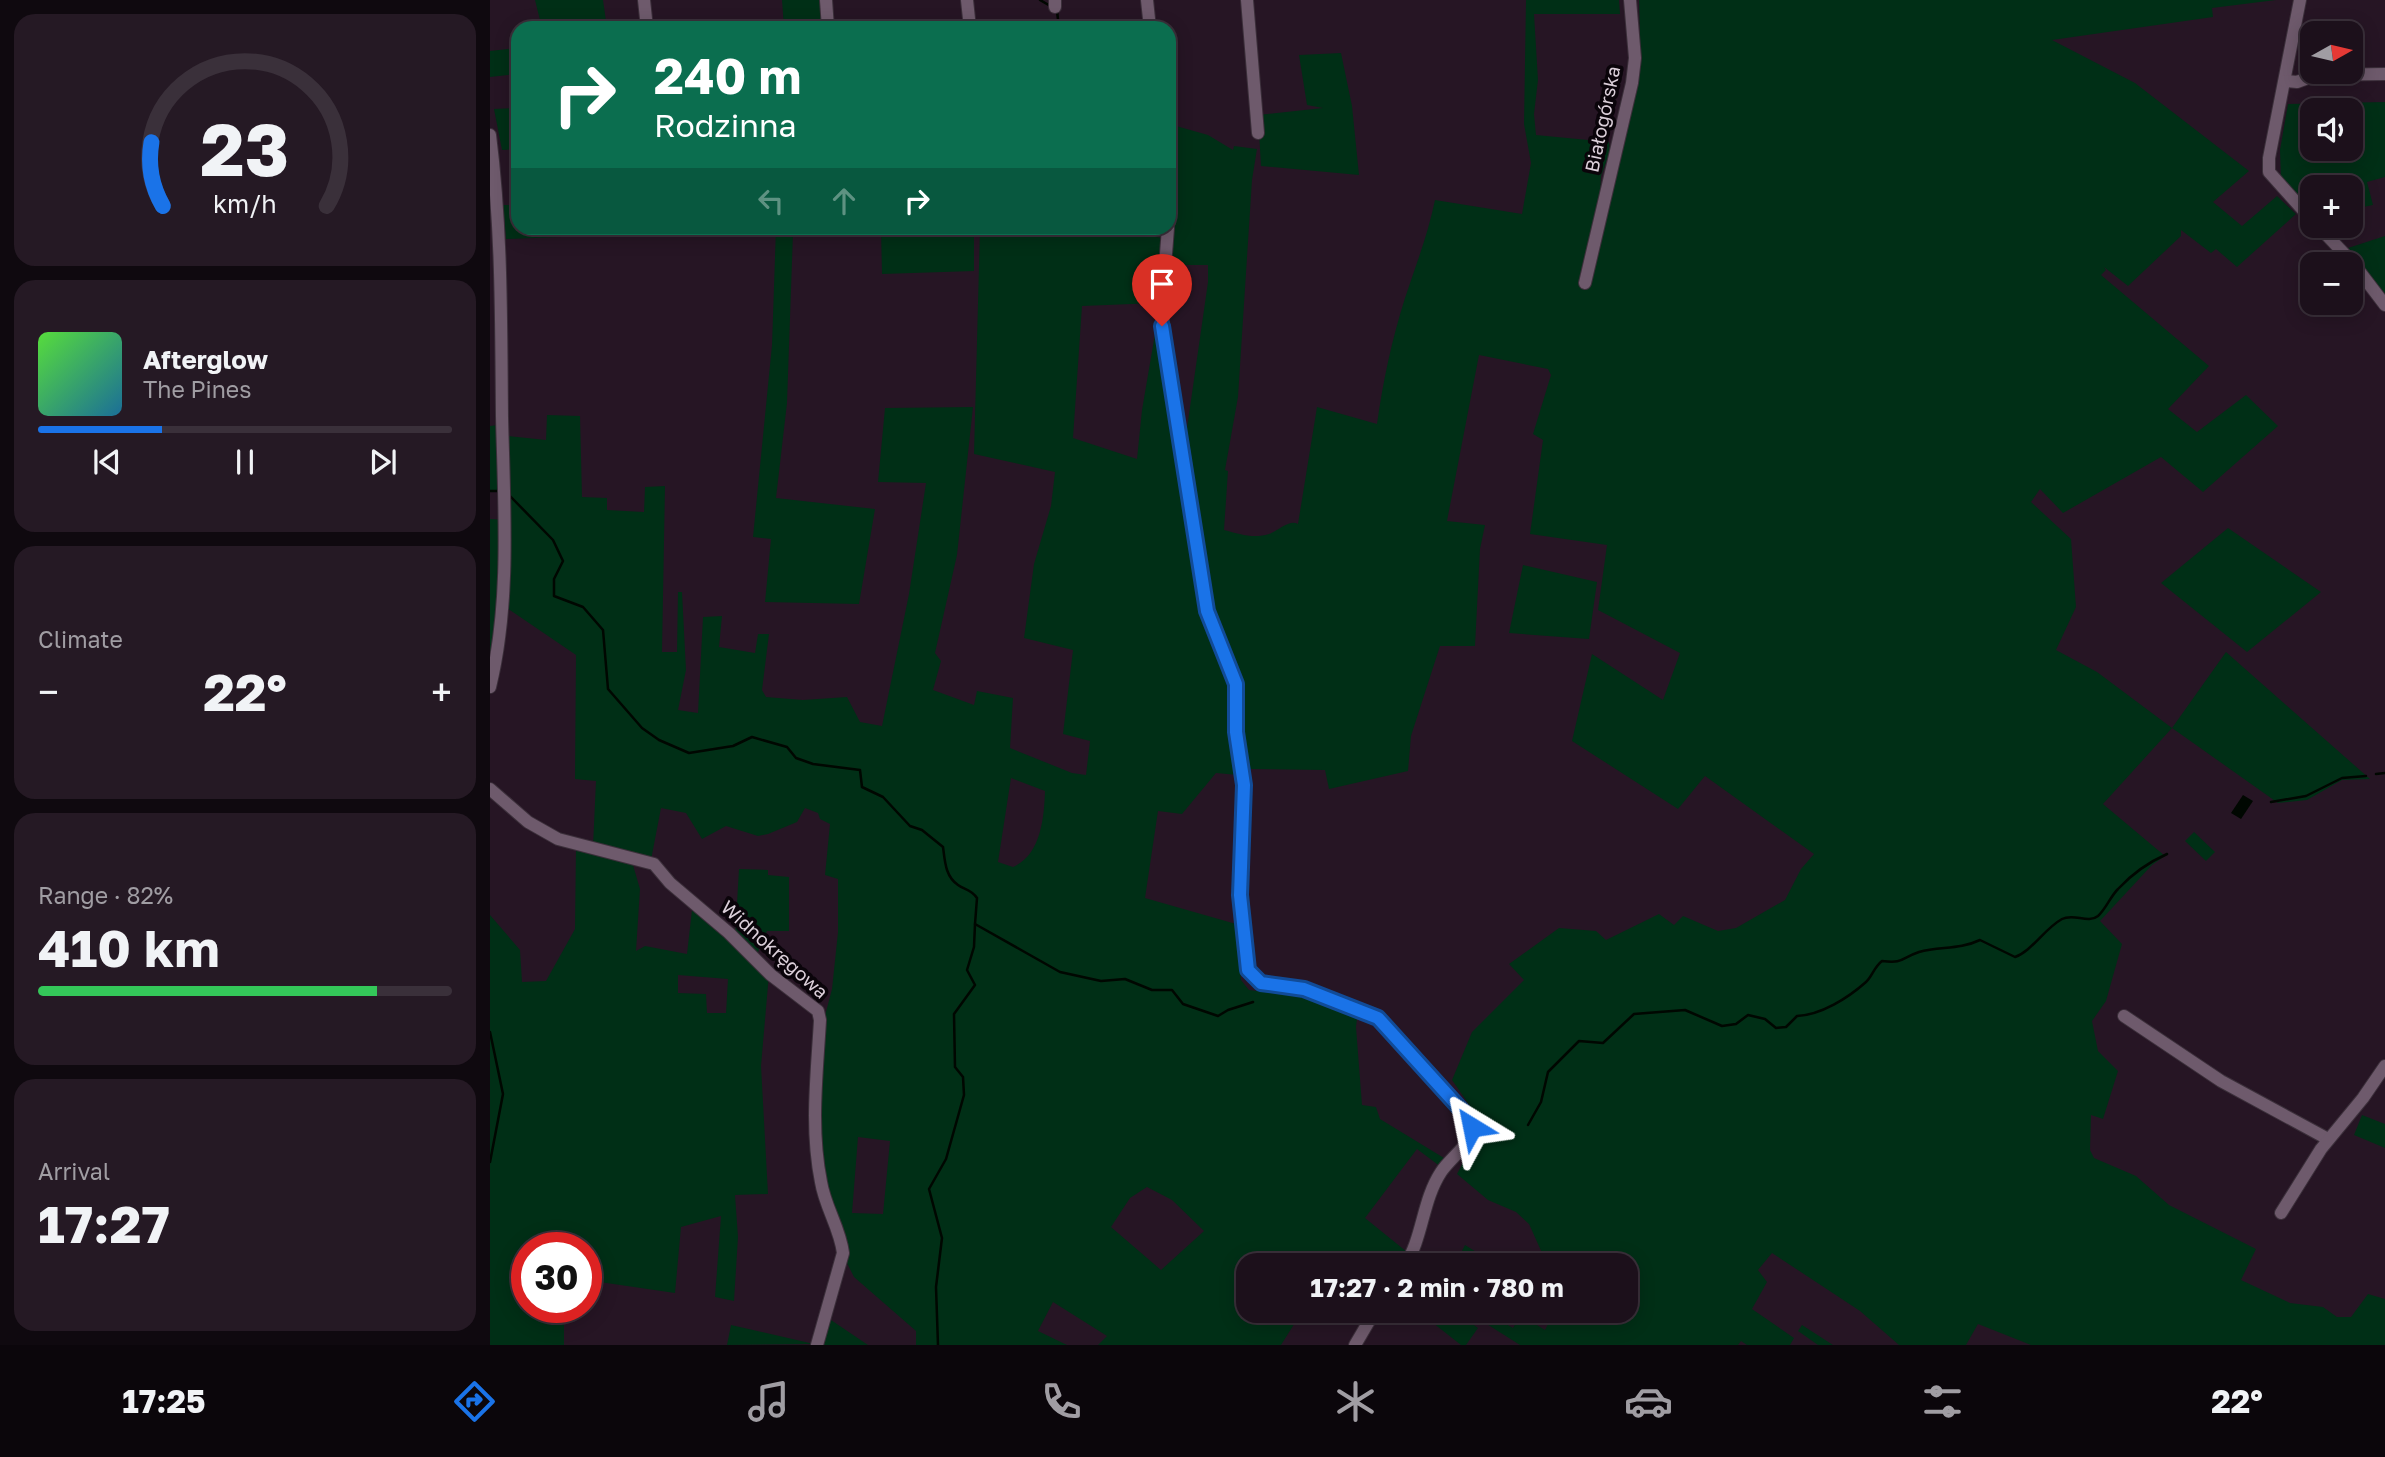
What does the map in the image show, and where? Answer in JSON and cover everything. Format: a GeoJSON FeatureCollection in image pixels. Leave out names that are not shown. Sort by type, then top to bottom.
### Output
{"type":"FeatureCollection","features":[{"type":"Feature","properties":{"kind":"street"},"geometry":{"type":"LineString","coordinates":[[644,0],[646,21]]}},
{"type":"Feature","properties":{"kind":"street"},"geometry":{"type":"LineString","coordinates":[[826,0],[828,21]]}},
{"type":"Feature","properties":{"kind":"street"},"geometry":{"type":"LineString","coordinates":[[968,0],[970,21]]}},
{"type":"Feature","properties":{"kind":"street"},"geometry":{"type":"LineString","coordinates":[[1147,0],[1149,21]]}},
{"type":"Feature","properties":{"kind":"street"},"geometry":{"type":"LineString","coordinates":[[1247,0],[1258,133]]}},
{"type":"Feature","properties":{"kind":"street","name":"Białogórska"},"geometry":{"type":"LineString","coordinates":[[1585,283],[1632,83],[1635,58],[1630,0]]}},
{"type":"Feature","properties":{"kind":"street"},"geometry":{"type":"LineString","coordinates":[[2300,0],[2269,158],[2269,172],[2300,207]]}},
{"type":"Feature","properties":{"kind":"street"},"geometry":{"type":"LineString","coordinates":[[2285,81],[2297,82],[2316,75],[2385,74]]}},
{"type":"Feature","properties":{"kind":"street"},"geometry":{"type":"LineString","coordinates":[[490,135],[502,264],[505,476],[503,578],[490,687]]}},
{"type":"Feature","properties":{"kind":"street"},"geometry":{"type":"LineString","coordinates":[[1167,235],[1161,305],[1165,350],[1184,450],[1207,611],[1236,684],[1236,732],[1244,785],[1240,895],[1248,970],[1261,983],[1304,989],[1378,1018],[1465,1114],[1472,1127],[1470,1139],[1436,1181],[1412,1253]]}},
{"type":"Feature","properties":{"kind":"street"},"geometry":{"type":"LineString","coordinates":[[2329,238],[2353,263],[2385,305]]}},
{"type":"Feature","properties":{"kind":"street","name":"Widnokręgowa"},"geometry":{"type":"LineString","coordinates":[[490,789],[528,822],[558,839],[654,864],[670,883],[729,933],[771,975],[818,1011],[816,1148],[821,1183],[844,1253],[817,1345]]}},
{"type":"Feature","properties":{"kind":"street"},"geometry":{"type":"LineString","coordinates":[[2124,1016],[2221,1082],[2328,1139]]}},
{"type":"Feature","properties":{"kind":"street"},"geometry":{"type":"LineString","coordinates":[[2281,1213],[2328,1139],[2363,1098],[2385,1066]]}},
{"type":"Feature","properties":{"kind":"street"},"geometry":{"type":"LineString","coordinates":[[1355,1345],[1368,1323]]}},
{"type":"Feature","properties":{"kind":"green space"},"geometry":{"type":"Polygon","coordinates":[[[535,0],[603,0],[606,21],[540,21],[535,0]]]}},
{"type":"Feature","properties":{"kind":"green space"},"geometry":{"type":"Polygon","coordinates":[[[782,0],[824,0],[825,21],[784,21],[782,0]]]}},
{"type":"Feature","properties":{"kind":"green space"},"geometry":{"type":"Polygon","coordinates":[[[1526,0],[1619,0],[1620,14],[1534,14],[1538,80],[1534,114],[1536,135],[1609,142],[1610,152],[1601,176],[1600,194],[1637,79],[1639,0],[2276,0],[2212,8],[2213,17],[2052,40],[2135,83],[2249,171],[2213,202],[2242,226],[2277,196],[2296,214],[2237,267],[2216,249],[2211,253],[2181,230],[2181,236],[2128,286],[2104,267],[2106,270],[2101,275],[2209,366],[2168,409],[2197,432],[2246,395],[2278,426],[2203,492],[2161,457],[2063,513],[2040,489],[2031,502],[2071,539],[2076,607],[2056,650],[2097,672],[2172,728],[2103,804],[2165,856],[2152,865],[2100,921],[2122,944],[2106,1001],[2092,1021],[2098,1051],[2118,1071],[2103,1119],[2091,1115],[2090,1150],[2094,1158],[2136,1176],[2169,1205],[2256,1249],[2241,1280],[2290,1303],[2323,1307],[2337,1317],[2351,1317],[2368,1294],[2385,1299],[2385,1345],[2031,1345],[1978,1324],[1966,1345],[1899,1345],[1860,1311],[1772,1253],[1758,1270],[1767,1282],[1752,1309],[1794,1338],[1790,1345],[1747,1345],[1741,1341],[1738,1345],[1520,1345],[1485,1323],[1504,1323],[1513,1328],[1516,1323],[1534,1323],[1545,1330],[1548,1323],[1638,1323],[1638,1253],[1542,1253],[1529,1224],[1516,1212],[1488,1200],[1457,1174],[1480,1130],[1470,1106],[1452,1080],[1472,1032],[1524,980],[1509,964],[1559,928],[1596,931],[1606,940],[1659,914],[1674,925],[1683,916],[1718,931],[1736,928],[1785,900],[1801,869],[1814,854],[1705,776],[1678,809],[1572,741],[1592,654],[1663,700],[1680,653],[1598,610],[1607,545],[1530,534],[1543,440],[1533,434],[1551,375],[1548,369],[1479,355],[1447,521],[1485,525],[1480,549],[1475,646],[1440,646],[1411,736],[1408,771],[1329,789],[1325,770],[1251,769],[1238,775],[1216,773],[1182,814],[1158,811],[1145,898],[1236,924],[1241,980],[1249,990],[1329,1000],[1362,1016],[1357,1019],[1356,1027],[1362,1105],[1376,1107],[1380,1119],[1444,1158],[1441,1167],[1417,1149],[1365,1218],[1406,1253],[1236,1253],[1236,1323],[1295,1323],[1281,1345],[1098,1345],[1107,1336],[1053,1302],[1038,1331],[1067,1345],[916,1345],[916,1331],[854,1277],[844,1257],[819,1165],[821,1031],[832,989],[838,932],[838,879],[825,875],[830,824],[820,819],[818,813],[805,808],[797,822],[768,834],[758,836],[726,826],[702,839],[686,813],[661,808],[651,860],[642,854],[593,846],[596,781],[575,779],[576,655],[504,606],[490,656],[490,519],[509,520],[507,436],[546,440],[547,415],[580,416],[582,497],[607,498],[607,510],[644,512],[645,487],[665,486],[662,652],[677,652],[678,592],[682,592],[686,670],[678,710],[698,713],[703,617],[722,616],[719,647],[755,653],[758,634],[769,634],[762,690],[766,697],[803,700],[847,697],[860,722],[882,726],[909,594],[926,483],[878,482],[885,408],[973,407],[957,555],[935,653],[941,661],[933,690],[974,705],[977,691],[1013,698],[1010,748],[1072,773],[1086,775],[1090,741],[1063,734],[1073,650],[1024,638],[1034,564],[1051,506],[1055,472],[974,454],[980,235],[1144,235],[1163,238],[1157,303],[1082,306],[1073,438],[1137,459],[1142,410],[1157,322],[1160,348],[1185,442],[1208,282],[1208,265],[1170,265],[1173,235],[1176,235],[1176,126],[1208,135],[1233,150],[1234,146],[1257,149],[1252,180],[1238,397],[1225,470],[1228,471],[1224,530],[1257,536],[1269,534],[1288,524],[1298,524],[1317,407],[1377,424],[1396,329],[1435,200],[1522,214],[1531,163],[1524,124],[1526,0]],[[1011,778],[998,862],[1013,867],[1030,854],[1039,835],[1045,791],[1011,778]],[[858,1137],[852,1213],[883,1214],[890,1141],[858,1137]],[[1147,1187],[1130,1198],[1111,1227],[1161,1270],[1204,1231],[1172,1200],[1147,1187]]]}},
{"type":"Feature","properties":{"kind":"green space"},"geometry":{"type":"Polygon","coordinates":[[[511,49],[511,75],[490,77],[490,51],[511,49]]]}},
{"type":"Feature","properties":{"kind":"green space"},"geometry":{"type":"Polygon","coordinates":[[[1341,53],[1352,106],[1359,175],[1261,166],[1258,115],[1323,108],[1307,105],[1299,55],[1341,53]]]}},
{"type":"Feature","properties":{"kind":"green space"},"geometry":{"type":"Polygon","coordinates":[[[2363,102],[2385,102],[2385,177],[2367,182],[2373,205],[2363,207],[2363,175],[2300,175],[2300,202],[2281,179],[2280,150],[2288,104],[2300,104],[2300,161],[2363,161],[2363,102]]]}},
{"type":"Feature","properties":{"kind":"green space"},"geometry":{"type":"Polygon","coordinates":[[[511,108],[511,149],[502,150],[494,109],[511,108]]]}},
{"type":"Feature","properties":{"kind":"green space"},"geometry":{"type":"Polygon","coordinates":[[[503,205],[511,205],[511,235],[614,235],[506,239],[503,205]]]}},
{"type":"Feature","properties":{"kind":"green space"},"geometry":{"type":"Polygon","coordinates":[[[776,235],[793,235],[787,403],[776,498],[875,509],[859,604],[765,602],[771,539],[753,537],[772,345],[776,235]]]}},
{"type":"Feature","properties":{"kind":"green space"},"geometry":{"type":"Polygon","coordinates":[[[881,235],[974,235],[974,271],[882,274],[881,235]]]}},
{"type":"Feature","properties":{"kind":"green space"},"geometry":{"type":"Polygon","coordinates":[[[2385,236],[2385,300],[2363,272],[2363,252],[2347,252],[2345,249],[2385,236]]]}},
{"type":"Feature","properties":{"kind":"green space"},"geometry":{"type":"Polygon","coordinates":[[[498,425],[501,492],[490,491],[490,426],[498,425]]]}},
{"type":"Feature","properties":{"kind":"green space"},"geometry":{"type":"Polygon","coordinates":[[[2228,528],[2321,592],[2247,652],[2161,583],[2228,528]]]}},
{"type":"Feature","properties":{"kind":"green space"},"geometry":{"type":"Polygon","coordinates":[[[1523,565],[1597,582],[1589,639],[1509,633],[1523,565]]]}},
{"type":"Feature","properties":{"kind":"green space"},"geometry":{"type":"Polygon","coordinates":[[[2226,652],[2370,779],[2342,780],[2307,800],[2278,803],[2172,728],[2226,652]]]}},
{"type":"Feature","properties":{"kind":"green space"},"geometry":{"type":"Polygon","coordinates":[[[2194,832],[2215,852],[2206,861],[2185,841],[2194,832]]]}},
{"type":"Feature","properties":{"kind":"green space"},"geometry":{"type":"Polygon","coordinates":[[[576,847],[633,865],[640,889],[636,951],[645,946],[687,954],[692,910],[735,937],[739,869],[768,870],[768,875],[789,877],[789,931],[767,931],[753,964],[769,974],[761,1066],[768,1194],[735,1195],[738,1237],[734,1301],[715,1297],[721,1216],[681,1227],[675,1293],[602,1282],[602,1232],[511,1232],[511,1323],[564,1323],[564,1345],[490,1345],[490,915],[520,950],[522,982],[546,981],[575,929],[576,847]],[[678,975],[678,993],[706,994],[707,1013],[726,1013],[728,979],[678,975]]]}},
{"type":"Feature","properties":{"kind":"green space"},"geometry":{"type":"Polygon","coordinates":[[[2362,1115],[2385,1124],[2385,1148],[2354,1135],[2362,1115]]]}},
{"type":"Feature","properties":{"kind":"green space"},"geometry":{"type":"Polygon","coordinates":[[[1465,1245],[1478,1253],[1461,1253],[1465,1245]]]}},
{"type":"Feature","properties":{"kind":"green space"},"geometry":{"type":"Polygon","coordinates":[[[828,1318],[868,1345],[821,1345],[828,1318]]]}},
{"type":"Feature","properties":{"kind":"green space"},"geometry":{"type":"Polygon","coordinates":[[[1433,1323],[1471,1323],[1478,1328],[1466,1345],[1461,1345],[1433,1323]]]}},
{"type":"Feature","properties":{"kind":"green space"},"geometry":{"type":"Polygon","coordinates":[[[731,1325],[814,1344],[727,1345],[731,1325]]]}},
{"type":"Feature","properties":{"kind":"green space"},"geometry":{"type":"Polygon","coordinates":[[[1802,1325],[1833,1345],[1818,1345],[1798,1331],[1802,1325]]]}},
{"type":"Feature","properties":{"kind":"shaded area"},"geometry":{"type":"Polygon","coordinates":[[[2243,795],[2253,801],[2241,819],[2231,813],[2243,795]]]}},
{"type":"Feature","properties":{"kind":"waterway"},"geometry":{"type":"LineString","coordinates":[[1040,0],[1052,7]]}},
{"type":"Feature","properties":{"kind":"waterway"},"geometry":{"type":"LineString","coordinates":[[1057,11],[1058,21]]}},
{"type":"Feature","properties":{"kind":"waterway"},"geometry":{"type":"LineString","coordinates":[[490,491],[498,491]]}},
{"type":"Feature","properties":{"kind":"waterway"},"geometry":{"type":"LineString","coordinates":[[510,496],[553,540],[563,561],[554,579],[554,596],[583,607],[603,630],[608,689],[642,728],[659,740],[689,753],[733,746],[752,737],[787,747],[796,758],[813,764],[860,770],[862,787],[883,797],[910,826],[922,830],[943,847],[950,877],[977,898],[975,924],[1060,972],[1101,981],[1125,979],[1152,990],[1172,990],[1183,1004],[1218,1016],[1253,1002]]}},
{"type":"Feature","properties":{"kind":"waterway"},"geometry":{"type":"LineString","coordinates":[[2376,774],[2385,773]]}},
{"type":"Feature","properties":{"kind":"waterway"},"geometry":{"type":"LineString","coordinates":[[2271,802],[2306,796],[2342,778],[2366,776]]}},
{"type":"Feature","properties":{"kind":"waterway"},"geometry":{"type":"LineString","coordinates":[[1528,1125],[1541,1102],[1548,1072],[1579,1041],[1603,1043],[1634,1014],[1685,1010],[1722,1026],[1736,1024],[1748,1015],[1765,1019],[1776,1028],[1786,1027],[1797,1016],[1825,1009],[1851,994],[1868,980],[1882,961],[1899,961],[1919,952],[1980,940],[2015,957],[2027,950],[2062,919],[2090,919],[2098,916],[2115,892],[2129,879],[2167,854]]}},
{"type":"Feature","properties":{"kind":"waterway"},"geometry":{"type":"LineString","coordinates":[[938,1345],[936,1287],[942,1238],[929,1189],[946,1159],[964,1095],[963,1077],[955,1067],[954,1014],[975,985],[967,970],[974,947],[975,924]]}},
{"type":"Feature","properties":{"kind":"waterway"},"geometry":{"type":"LineString","coordinates":[[490,1032],[503,1094],[490,1162]]}},
{"type":"Feature","properties":{"kind":"route"},"geometry":{"type":"LineString","coordinates":[[1162,326],[1184,450],[1207,611],[1232,668],[1236,684],[1237,745],[1244,785],[1240,895],[1243,943],[1248,970],[1250,975],[1261,983],[1291,986],[1321,994],[1378,1018],[1465,1114],[1472,1127]]}}]}
